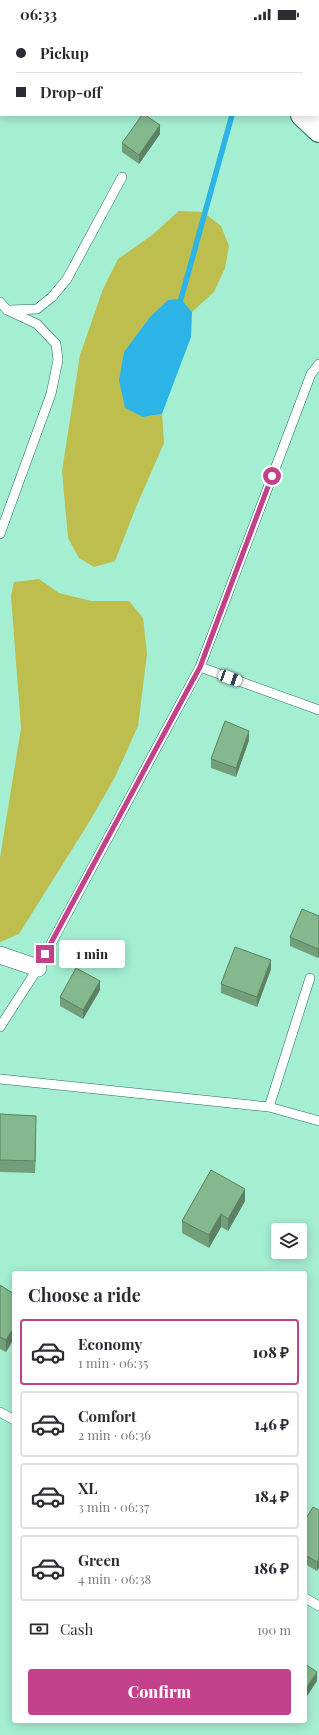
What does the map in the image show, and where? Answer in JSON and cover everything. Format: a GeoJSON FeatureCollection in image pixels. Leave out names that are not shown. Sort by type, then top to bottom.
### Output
{"type":"FeatureCollection","features":[{"type":"Feature","properties":{"kind":"street"},"geometry":{"type":"LineString","coordinates":[[303,116],[319,131]]}},
{"type":"Feature","properties":{"kind":"street"},"geometry":{"type":"LineString","coordinates":[[0,955],[38,968]]}},
{"type":"Feature","properties":{"kind":"lane"},"geometry":{"type":"LineString","coordinates":[[7,310],[37,310],[52,297],[67,279],[122,177]]}},
{"type":"Feature","properties":{"kind":"lane"},"geometry":{"type":"LineString","coordinates":[[0,302],[7,310],[37,324],[56,344],[58,360],[51,394],[0,534]]}},
{"type":"Feature","properties":{"kind":"lane"},"geometry":{"type":"LineString","coordinates":[[0,1027],[38,968],[200,667],[319,364]]}},
{"type":"Feature","properties":{"kind":"lane"},"geometry":{"type":"LineString","coordinates":[[200,667],[319,710]]}},
{"type":"Feature","properties":{"kind":"lane"},"geometry":{"type":"LineString","coordinates":[[269,1108],[310,978]]}},
{"type":"Feature","properties":{"kind":"lane"},"geometry":{"type":"LineString","coordinates":[[0,1079],[269,1108],[319,1121]]}},
{"type":"Feature","properties":{"kind":"lane"},"geometry":{"type":"LineString","coordinates":[[0,1412],[12,1419]]}},
{"type":"Feature","properties":{"kind":"lane"},"geometry":{"type":"LineString","coordinates":[[307,1599],[319,1606]]}},
{"type":"Feature","properties":{"kind":"shaded area"},"geometry":{"type":"Polygon","coordinates":[[[179,211],[203,212],[221,226],[229,246],[225,268],[214,292],[192,312],[181,299],[143,417],[162,414],[164,443],[136,507],[115,561],[94,567],[79,558],[68,538],[62,471],[80,355],[103,289],[118,259],[151,236],[179,211]]]}},
{"type":"Feature","properties":{"kind":"shaded area"},"geometry":{"type":"Polygon","coordinates":[[[39,579],[59,593],[91,601],[129,601],[143,618],[147,654],[138,726],[115,777],[91,819],[19,934],[0,942],[0,858],[21,728],[11,596],[14,582],[39,579]]]}},
{"type":"Feature","properties":{"kind":"water"},"geometry":{"type":"Polygon","coordinates":[[[181,299],[192,312],[191,337],[162,414],[143,417],[125,408],[119,380],[124,352],[150,317],[168,300],[181,299]]]}},
{"type":"Feature","properties":{"kind":"building"},"geometry":{"type":"Polygon","coordinates":[[[141,116],[146,116],[160,125],[139,155],[122,143],[141,116]]]}},
{"type":"Feature","properties":{"kind":"building"},"geometry":{"type":"Polygon","coordinates":[[[225,721],[249,731],[236,768],[211,759],[225,721]]]}},
{"type":"Feature","properties":{"kind":"building"},"geometry":{"type":"Polygon","coordinates":[[[302,909],[319,916],[318,949],[290,937],[302,909]]]}},
{"type":"Feature","properties":{"kind":"building"},"geometry":{"type":"Polygon","coordinates":[[[235,947],[271,960],[257,997],[221,984],[235,947]]]}},
{"type":"Feature","properties":{"kind":"building"},"geometry":{"type":"Polygon","coordinates":[[[76,968],[100,981],[83,1010],[60,997],[76,968]]]}},
{"type":"Feature","properties":{"kind":"building"},"geometry":{"type":"Polygon","coordinates":[[[0,1114],[36,1116],[35,1161],[0,1160],[0,1114]]]}},
{"type":"Feature","properties":{"kind":"building"},"geometry":{"type":"Polygon","coordinates":[[[211,1170],[245,1189],[228,1219],[221,1214],[209,1235],[182,1221],[211,1170]]]}},
{"type":"Feature","properties":{"kind":"building"},"geometry":{"type":"Polygon","coordinates":[[[0,1285],[12,1293],[12,1330],[6,1340],[0,1337],[0,1285]]]}},
{"type":"Feature","properties":{"kind":"building"},"geometry":{"type":"Polygon","coordinates":[[[313,1507],[319,1510],[319,1559],[317,1562],[307,1556],[307,1517],[313,1507]]]}},
{"type":"Feature","properties":{"kind":"building"},"geometry":{"type":"Polygon","coordinates":[[[307,1665],[317,1672],[307,1687],[307,1665]]]}},
{"type":"Feature","properties":{"kind":"waterway"},"geometry":{"type":"LineString","coordinates":[[181,299],[232,116]]}},
{"type":"Feature","properties":{"kind":"route"},"geometry":{"type":"LineString","coordinates":[[45,954],[200,667],[272,476]]}}]}
